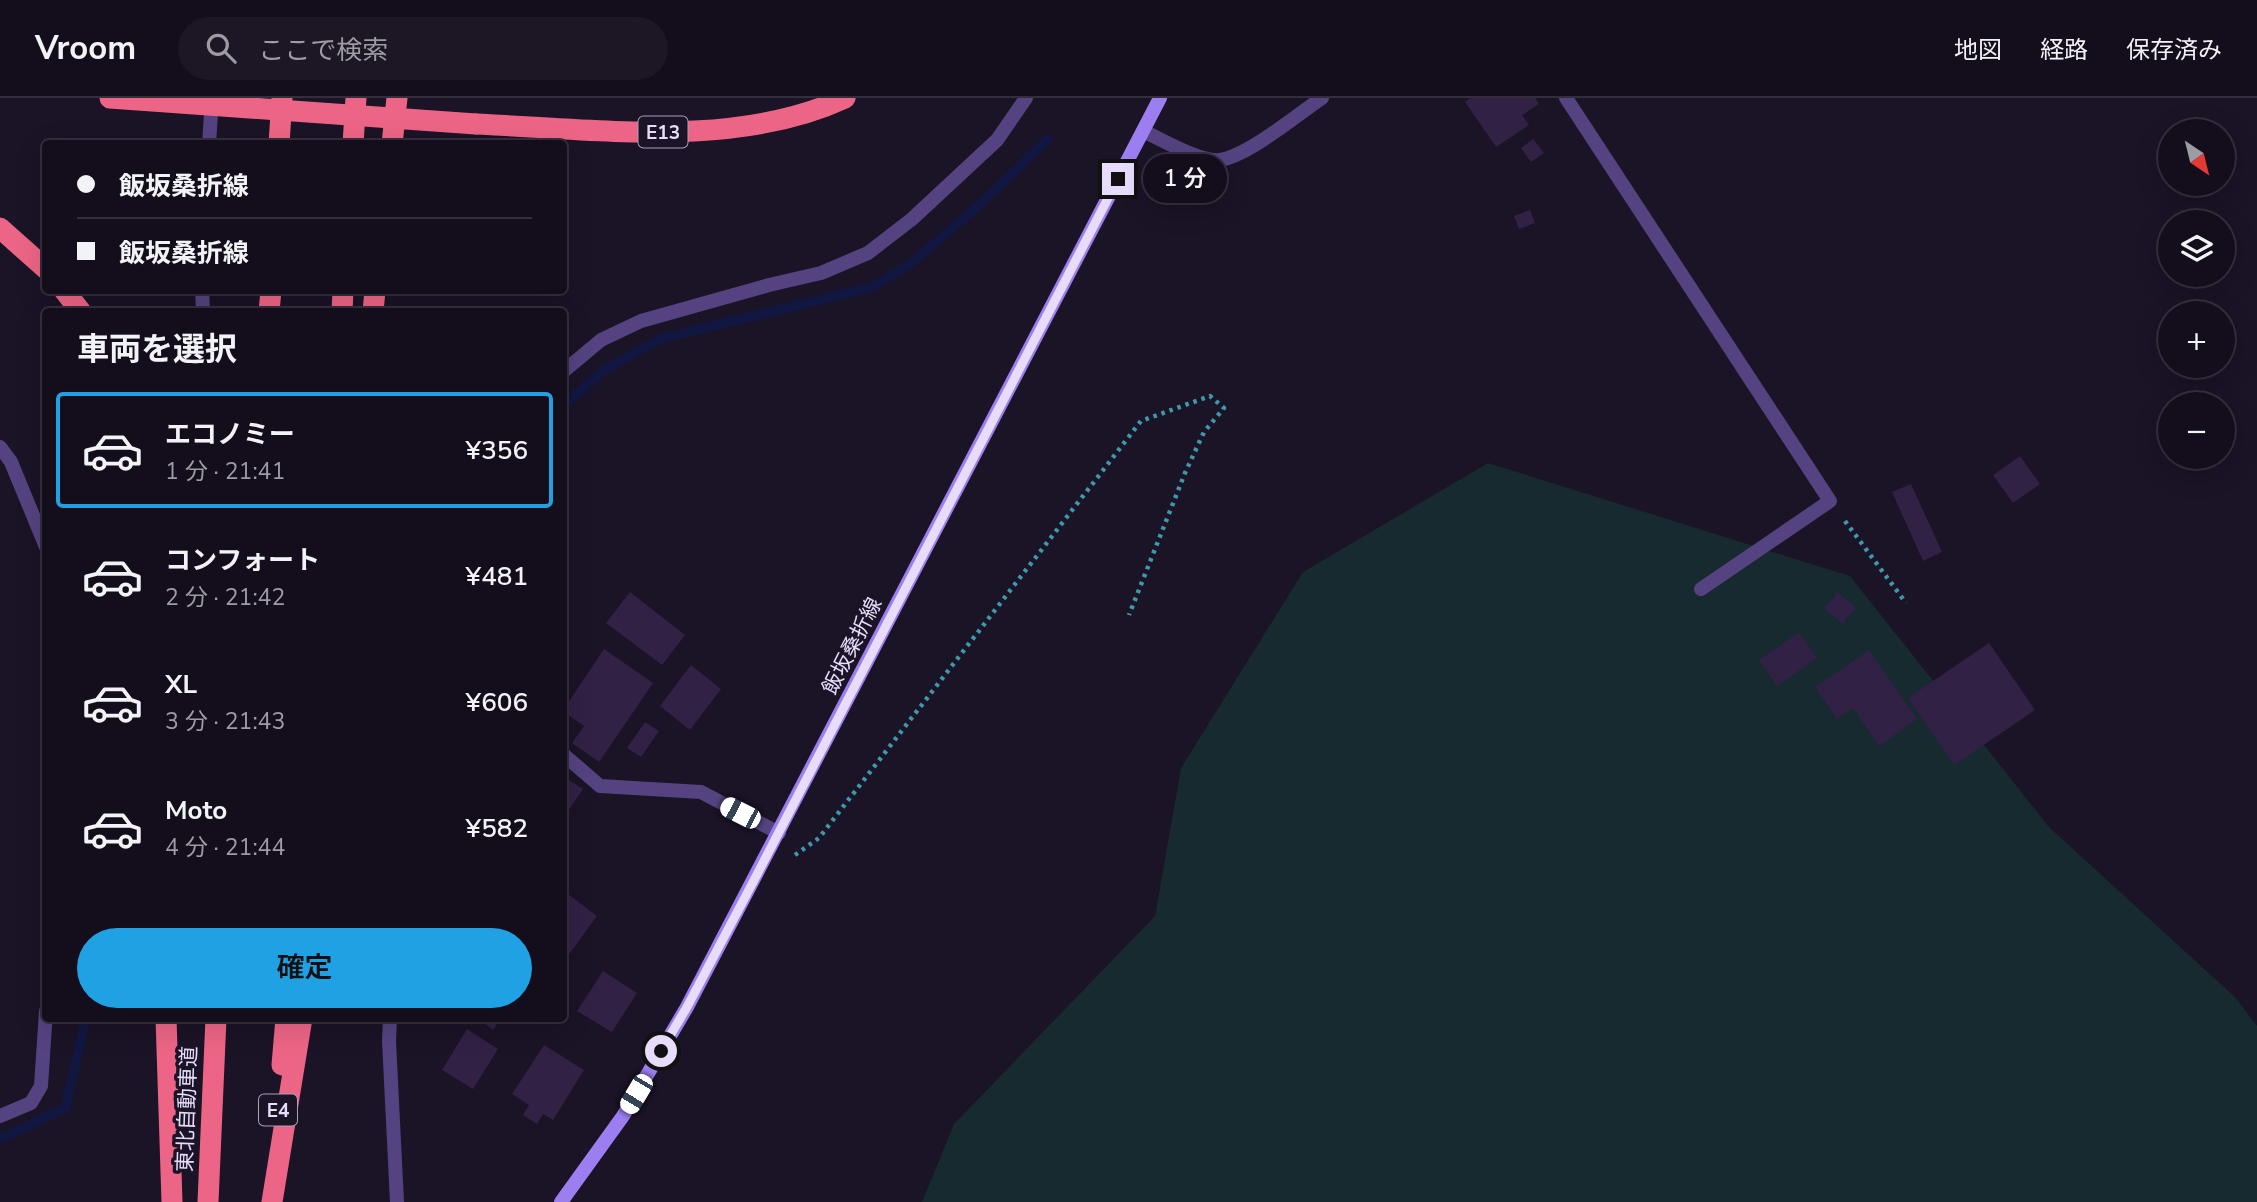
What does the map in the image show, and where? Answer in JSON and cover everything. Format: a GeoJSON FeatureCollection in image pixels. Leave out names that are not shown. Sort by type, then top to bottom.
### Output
{"type":"FeatureCollection","features":[{"type":"Feature","properties":{"kind":"highway","name":"E13"},"geometry":{"type":"LineString","coordinates":[[110,98],[476,124],[660,132],[727,129],[790,118],[845,98]]}},
{"type":"Feature","properties":{"kind":"highway"},"geometry":{"type":"LineString","coordinates":[[279,140],[282,98]]}},
{"type":"Feature","properties":{"kind":"highway"},"geometry":{"type":"LineString","coordinates":[[353,140],[356,98]]}},
{"type":"Feature","properties":{"kind":"highway"},"geometry":{"type":"LineString","coordinates":[[392,140],[397,98]]}},
{"type":"Feature","properties":{"kind":"highway"},"geometry":{"type":"LineString","coordinates":[[0,228],[42,265]]}},
{"type":"Feature","properties":{"kind":"highway"},"geometry":{"type":"LineString","coordinates":[[166,1022],[172,1202]]}},
{"type":"Feature","properties":{"kind":"highway","name":"東北自動車道"},"geometry":{"type":"LineString","coordinates":[[208,1202],[216,1022]]}},
{"type":"Feature","properties":{"kind":"highway","name":"E4"},"geometry":{"type":"LineString","coordinates":[[270,1202],[286,1022]]}},
{"type":"Feature","properties":{"kind":"highway"},"geometry":{"type":"LineString","coordinates":[[270,1202],[301,1022]]}},
{"type":"Feature","properties":{"kind":"main road","name":"飯坂桑折線"},"geometry":{"type":"LineString","coordinates":[[561,1202],[623,1116],[687,1007],[1160,98]]}},
{"type":"Feature","properties":{"kind":"street"},"geometry":{"type":"LineString","coordinates":[[209,140],[212,98]]}},
{"type":"Feature","properties":{"kind":"street"},"geometry":{"type":"LineString","coordinates":[[567,368],[601,340],[641,321],[821,273],[868,253],[912,219],[997,140],[1026,98]]}},
{"type":"Feature","properties":{"kind":"street"},"geometry":{"type":"LineString","coordinates":[[1143,131],[1192,154],[1219,160],[1244,151],[1322,98]]}},
{"type":"Feature","properties":{"kind":"street"},"geometry":{"type":"LineString","coordinates":[[1566,98],[1830,501],[1701,589]]}},
{"type":"Feature","properties":{"kind":"street"},"geometry":{"type":"LineString","coordinates":[[0,447],[11,462],[42,537]]}},
{"type":"Feature","properties":{"kind":"street"},"geometry":{"type":"LineString","coordinates":[[567,758],[600,786],[701,792],[779,833]]}},
{"type":"Feature","properties":{"kind":"street"},"geometry":{"type":"LineString","coordinates":[[0,1116],[31,1103],[41,1086],[45,1022]]}},
{"type":"Feature","properties":{"kind":"street"},"geometry":{"type":"LineString","coordinates":[[390,1022],[397,1202]]}},
{"type":"Feature","properties":{"kind":"path"},"geometry":{"type":"LineString","coordinates":[[751,886],[819,838],[1141,421],[1210,396],[1224,408],[1205,432],[1185,473],[1129,615]]}},
{"type":"Feature","properties":{"kind":"path"},"geometry":{"type":"LineString","coordinates":[[1830,501],[1906,604]]}},
{"type":"Feature","properties":{"kind":"green space"},"geometry":{"type":"Polygon","coordinates":[[[1488,463],[1850,576],[2049,827],[2236,998],[2257,1026],[2257,1202],[922,1202],[954,1124],[1155,916],[1181,768],[1303,572],[1488,463]]]}},
{"type":"Feature","properties":{"kind":"building"},"geometry":{"type":"Polygon","coordinates":[[[1470,98],[1535,98],[1539,104],[1522,115],[1529,125],[1496,147],[1465,102],[1470,98]]]}},
{"type":"Feature","properties":{"kind":"building"},"geometry":{"type":"Polygon","coordinates":[[[1533,139],[1544,153],[1531,162],[1521,148],[1533,139]]]}},
{"type":"Feature","properties":{"kind":"building"},"geometry":{"type":"Polygon","coordinates":[[[1530,210],[1535,223],[1519,229],[1514,216],[1530,210]]]}},
{"type":"Feature","properties":{"kind":"building"},"geometry":{"type":"Polygon","coordinates":[[[2020,456],[2040,484],[2013,503],[1993,475],[2020,456]]]}},
{"type":"Feature","properties":{"kind":"building"},"geometry":{"type":"Polygon","coordinates":[[[1911,484],[1942,552],[1923,561],[1892,492],[1911,484]]]}},
{"type":"Feature","properties":{"kind":"building"},"geometry":{"type":"Polygon","coordinates":[[[630,592],[685,635],[662,665],[606,623],[630,592]]]}},
{"type":"Feature","properties":{"kind":"building"},"geometry":{"type":"Polygon","coordinates":[[[1838,592],[1856,608],[1842,624],[1824,608],[1838,592]]]}},
{"type":"Feature","properties":{"kind":"building"},"geometry":{"type":"Polygon","coordinates":[[[1799,632],[1817,658],[1777,686],[1759,660],[1799,632]]]}},
{"type":"Feature","properties":{"kind":"building"},"geometry":{"type":"Polygon","coordinates":[[[1989,643],[2035,710],[1954,765],[1908,698],[1989,643]]]}},
{"type":"Feature","properties":{"kind":"building"},"geometry":{"type":"Polygon","coordinates":[[[604,649],[653,683],[599,762],[572,743],[584,726],[567,714],[567,704],[604,649]]]}},
{"type":"Feature","properties":{"kind":"building"},"geometry":{"type":"Polygon","coordinates":[[[1869,650],[1917,719],[1879,746],[1853,708],[1837,719],[1815,687],[1869,650]]]}},
{"type":"Feature","properties":{"kind":"building"},"geometry":{"type":"Polygon","coordinates":[[[691,665],[721,689],[690,730],[660,706],[691,665]]]}},
{"type":"Feature","properties":{"kind":"building"},"geometry":{"type":"Polygon","coordinates":[[[645,722],[659,731],[641,757],[627,748],[645,722]]]}},
{"type":"Feature","properties":{"kind":"building"},"geometry":{"type":"Polygon","coordinates":[[[567,779],[583,789],[567,813],[567,779]]]}},
{"type":"Feature","properties":{"kind":"building"},"geometry":{"type":"Polygon","coordinates":[[[567,893],[597,916],[567,957],[567,893]]]}},
{"type":"Feature","properties":{"kind":"building"},"geometry":{"type":"Polygon","coordinates":[[[603,971],[637,993],[612,1032],[577,1011],[603,971]]]}},
{"type":"Feature","properties":{"kind":"building"},"geometry":{"type":"Polygon","coordinates":[[[483,1022],[498,1022],[493,1030],[483,1022]]]}},
{"type":"Feature","properties":{"kind":"building"},"geometry":{"type":"Polygon","coordinates":[[[467,1029],[498,1049],[473,1089],[442,1070],[467,1029]]]}},
{"type":"Feature","properties":{"kind":"building"},"geometry":{"type":"Polygon","coordinates":[[[544,1045],[584,1070],[553,1120],[543,1114],[537,1124],[523,1115],[529,1105],[512,1094],[544,1045]]]}},
{"type":"Feature","properties":{"kind":"waterway"},"geometry":{"type":"LineString","coordinates":[[567,402],[604,370],[660,339],[872,287],[910,264],[976,208],[1048,139]]}},
{"type":"Feature","properties":{"kind":"waterway"},"geometry":{"type":"LineString","coordinates":[[0,1139],[65,1108],[85,1022]]}},
{"type":"Feature","properties":{"kind":"route"},"geometry":{"type":"LineString","coordinates":[[661,1051],[751,886],[1118,179]]}}]}
